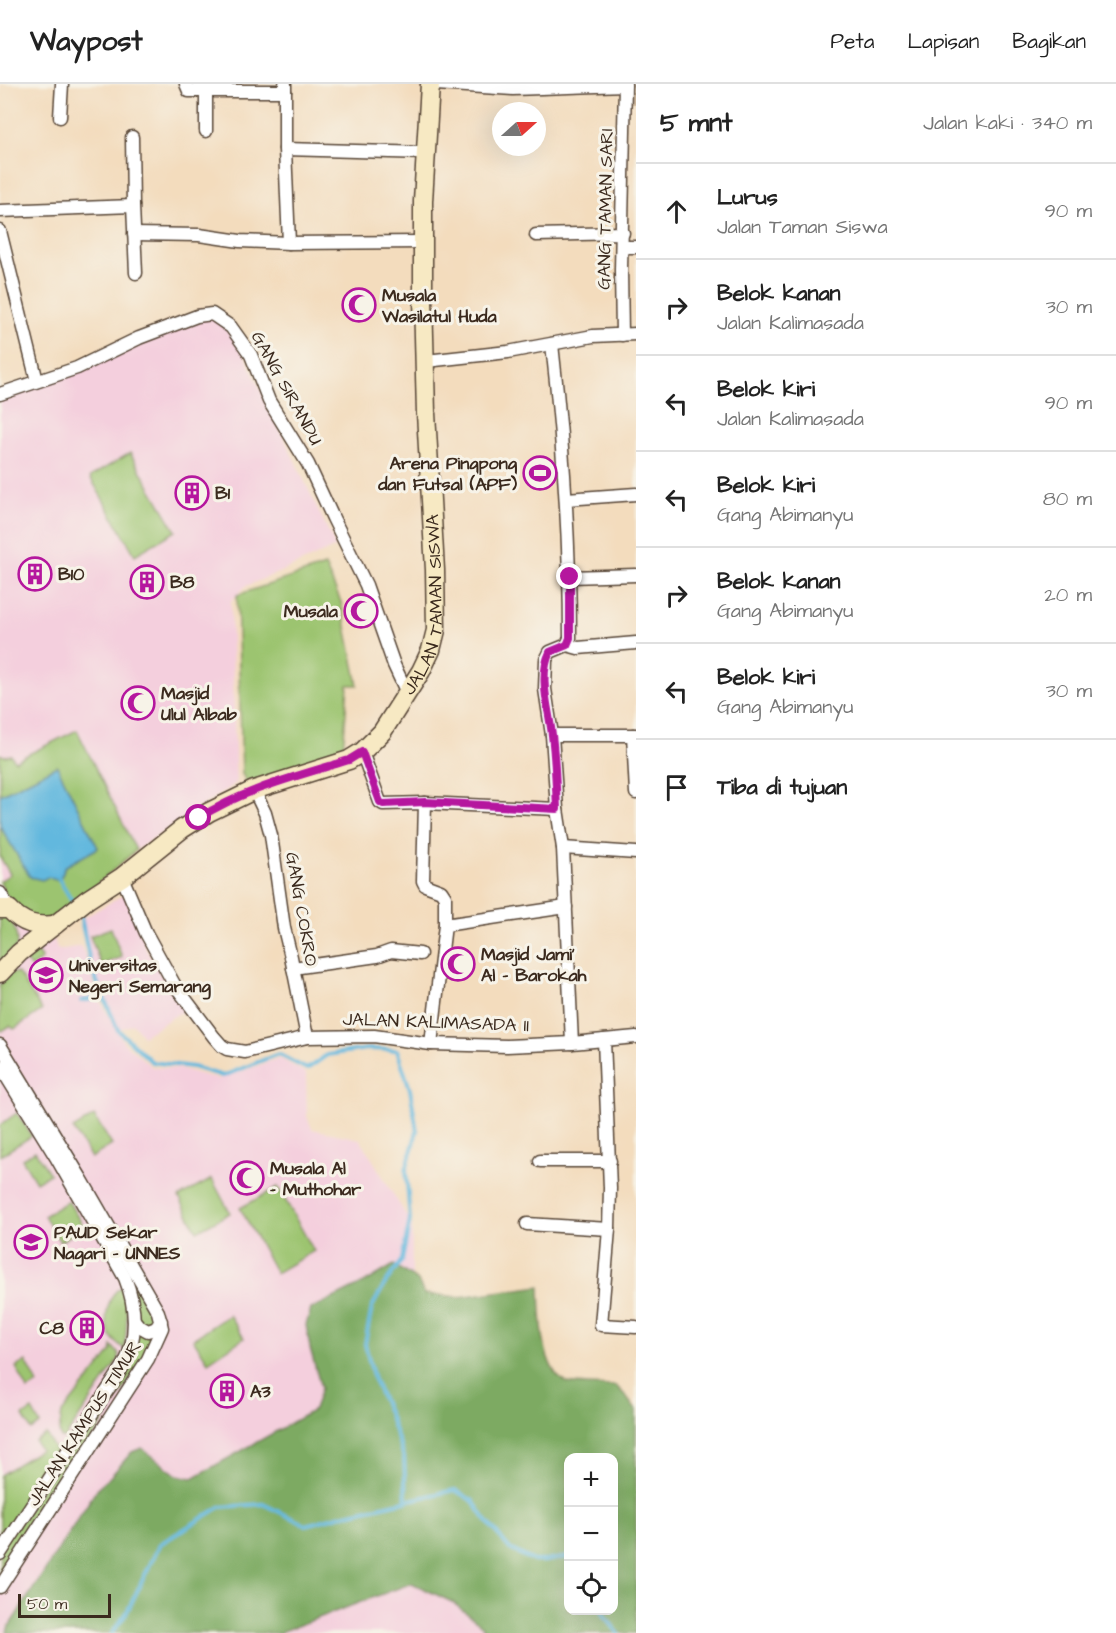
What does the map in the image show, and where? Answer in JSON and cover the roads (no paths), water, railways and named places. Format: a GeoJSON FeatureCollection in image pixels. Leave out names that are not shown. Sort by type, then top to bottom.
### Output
{"type":"FeatureCollection","features":[{"type":"Feature","properties":{"kind":"main road","name":"JALAN TAMAN SISWA"},"geometry":{"type":"LineString","coordinates":[[0,973],[35,931],[56,925],[122,877],[182,829],[209,812],[254,790],[349,760],[362,752],[382,732],[422,671],[432,650],[436,630],[426,413],[423,242],[423,201],[430,84]]}},
{"type":"Feature","properties":{"kind":"main road"},"geometry":{"type":"LineString","coordinates":[[6,906],[35,931]]}},
{"type":"Feature","properties":{"kind":"main road"},"geometry":{"type":"LineString","coordinates":[[6,906],[22,941],[19,953]]}},
{"type":"Feature","properties":{"kind":"street"},"geometry":{"type":"LineString","coordinates":[[60,117],[62,84]]}},
{"type":"Feature","properties":{"kind":"street"},"geometry":{"type":"LineString","coordinates":[[186,84],[189,92],[285,87],[289,243]]}},
{"type":"Feature","properties":{"kind":"street","name":"GANG TAMAN SARI"},"geometry":{"type":"LineString","coordinates":[[436,84],[513,89],[625,84],[630,169],[623,233],[622,334]]}},
{"type":"Feature","properties":{"kind":"street"},"geometry":{"type":"LineString","coordinates":[[206,92],[206,131]]}},
{"type":"Feature","properties":{"kind":"street"},"geometry":{"type":"LineString","coordinates":[[132,137],[136,273]]}},
{"type":"Feature","properties":{"kind":"street"},"geometry":{"type":"LineString","coordinates":[[285,149],[426,153]]}},
{"type":"Feature","properties":{"kind":"street"},"geometry":{"type":"LineString","coordinates":[[0,211],[133,206]]}},
{"type":"Feature","properties":{"kind":"street"},"geometry":{"type":"LineString","coordinates":[[0,231],[37,381]]}},
{"type":"Feature","properties":{"kind":"street"},"geometry":{"type":"LineString","coordinates":[[536,235],[623,233]]}},
{"type":"Feature","properties":{"kind":"street"},"geometry":{"type":"LineString","coordinates":[[134,234],[199,235],[240,241],[289,243],[423,242]]}},
{"type":"Feature","properties":{"kind":"street"},"geometry":{"type":"LineString","coordinates":[[623,247],[636,247]]}},
{"type":"Feature","properties":{"kind":"street","name":"GANG SIRANDU"},"geometry":{"type":"LineString","coordinates":[[0,394],[77,368],[139,338],[197,316],[212,314],[231,327],[251,355],[268,399],[311,469],[366,585],[394,665],[407,693]]}},
{"type":"Feature","properties":{"kind":"street"},"geometry":{"type":"LineString","coordinates":[[426,361],[508,352],[593,336],[636,334]]}},
{"type":"Feature","properties":{"kind":"street"},"geometry":{"type":"LineString","coordinates":[[552,344],[561,432],[570,577],[570,638],[567,645]]}},
{"type":"Feature","properties":{"kind":"street"},"geometry":{"type":"LineString","coordinates":[[566,499],[636,494]]}},
{"type":"Feature","properties":{"kind":"street"},"geometry":{"type":"LineString","coordinates":[[570,577],[636,575]]}},
{"type":"Feature","properties":{"kind":"street"},"geometry":{"type":"LineString","coordinates":[[572,1042],[562,848],[552,735],[545,689],[546,660],[550,652],[567,645],[578,648],[636,643]]}},
{"type":"Feature","properties":{"kind":"street"},"geometry":{"type":"LineString","coordinates":[[552,735],[634,735],[636,793]]}},
{"type":"Feature","properties":{"kind":"street"},"geometry":{"type":"LineString","coordinates":[[362,752],[382,803],[425,802],[557,809]]}},
{"type":"Feature","properties":{"kind":"street","name":"GANG COKRO"},"geometry":{"type":"LineString","coordinates":[[254,790],[265,813],[271,835],[284,928],[307,1037]]}},
{"type":"Feature","properties":{"kind":"street"},"geometry":{"type":"LineString","coordinates":[[425,802],[423,881],[424,885],[441,891],[445,897],[445,925],[431,1044]]}},
{"type":"Feature","properties":{"kind":"street"},"geometry":{"type":"LineString","coordinates":[[562,848],[636,853]]}},
{"type":"Feature","properties":{"kind":"street","name":"JALAN KALIMASADA II"},"geometry":{"type":"LineString","coordinates":[[122,877],[146,933],[174,984],[222,1046],[232,1050],[245,1052],[307,1037],[374,1036],[431,1044],[507,1046],[636,1037]]}},
{"type":"Feature","properties":{"kind":"street"},"geometry":{"type":"LineString","coordinates":[[445,925],[566,908]]}},
{"type":"Feature","properties":{"kind":"street"},"geometry":{"type":"LineString","coordinates":[[293,968],[377,956],[391,951],[420,954]]}},
{"type":"Feature","properties":{"kind":"street"},"geometry":{"type":"LineString","coordinates":[[604,1040],[610,1161],[609,1228],[601,1325],[636,1327]]}},
{"type":"Feature","properties":{"kind":"street"},"geometry":{"type":"LineString","coordinates":[[0,1046],[45,1129]]}},
{"type":"Feature","properties":{"kind":"street"},"geometry":{"type":"LineString","coordinates":[[0,1066],[45,1129],[58,1139],[158,1312],[161,1321],[156,1328],[148,1331],[134,1320]]}},
{"type":"Feature","properties":{"kind":"street","name":"JALAN KAMPUS TIMUR"},"geometry":{"type":"LineString","coordinates":[[0,1554],[124,1365],[132,1340],[134,1320],[131,1293],[125,1278],[67,1175],[45,1129]]}},
{"type":"Feature","properties":{"kind":"street"},"geometry":{"type":"LineString","coordinates":[[540,1161],[610,1161]]}},
{"type":"Feature","properties":{"kind":"street"},"geometry":{"type":"LineString","coordinates":[[527,1224],[609,1228]]}},
{"type":"Feature","properties":{"kind":"street","name":"JALAN KAMPUS TIMUR"},"geometry":{"type":"LineString","coordinates":[[0,1587],[148,1359],[161,1334],[161,1321]]}},
{"type":"Feature","properties":{"kind":"water"},"geometry":{"type":"Polygon","coordinates":[[[57,766],[98,848],[64,867],[59,879],[48,877],[42,880],[30,877],[0,826],[0,795],[57,766]]]}},
{"type":"Feature","properties":{"kind":"waterway"},"geometry":{"type":"LineString","coordinates":[[59,879],[74,904]]}},
{"type":"Feature","properties":{"kind":"waterway"},"geometry":{"type":"LineString","coordinates":[[80,913],[91,968],[118,1030],[152,1062],[193,1067],[223,1076],[278,1054],[307,1069],[327,1055],[367,1049],[397,1050],[410,1089],[417,1131],[406,1170],[410,1220],[402,1260],[372,1307],[365,1344],[374,1380],[404,1457],[406,1502]]}},
{"type":"Feature","properties":{"kind":"waterway"},"geometry":{"type":"LineString","coordinates":[[81,1001],[104,997]]}},
{"type":"Feature","properties":{"kind":"waterway"},"geometry":{"type":"LineString","coordinates":[[112,1633],[126,1614],[160,1544],[220,1507],[263,1504],[306,1525],[455,1490],[473,1501],[510,1549],[534,1561],[564,1558]]}},
{"type":"Feature","properties":{"kind":"waterway"},"geometry":{"type":"LineString","coordinates":[[604,1615],[618,1633]]}},
{"type":"Feature","properties":{"kind":"tunnel"},"geometry":{"type":"LineString","coordinates":[[625,98],[636,98]]}},
{"type":"Feature","properties":{"kind":"place","name":"Musala Wasilatul Huda"},"geometry":{"type":"Point","coordinates":[359,305]}},
{"type":"Feature","properties":{"kind":"place","name":"Arena Pingpong dan Futsal (APF)"},"geometry":{"type":"Point","coordinates":[540,473]}},
{"type":"Feature","properties":{"kind":"place","name":"B1"},"geometry":{"type":"Point","coordinates":[192,493]}},
{"type":"Feature","properties":{"kind":"place","name":"B10"},"geometry":{"type":"Point","coordinates":[35,574]}},
{"type":"Feature","properties":{"kind":"place","name":"B8"},"geometry":{"type":"Point","coordinates":[147,582]}},
{"type":"Feature","properties":{"kind":"place","name":"Musala"},"geometry":{"type":"Point","coordinates":[361,611]}},
{"type":"Feature","properties":{"kind":"place","name":"Masjid Ulul Albab"},"geometry":{"type":"Point","coordinates":[138,703]}},
{"type":"Feature","properties":{"kind":"place","name":"Masjid Jami' Al - Barokah"},"geometry":{"type":"Point","coordinates":[458,964]}},
{"type":"Feature","properties":{"kind":"place","name":"Universitas Negeri Semarang"},"geometry":{"type":"Point","coordinates":[46,975]}},
{"type":"Feature","properties":{"kind":"place","name":"Musala Al - Muthohar"},"geometry":{"type":"Point","coordinates":[247,1178]}},
{"type":"Feature","properties":{"kind":"place","name":"PAUD Sekar Nagari - UNNES"},"geometry":{"type":"Point","coordinates":[31,1242]}},
{"type":"Feature","properties":{"kind":"place","name":"C8"},"geometry":{"type":"Point","coordinates":[87,1328]}},
{"type":"Feature","properties":{"kind":"place","name":"A3"},"geometry":{"type":"Point","coordinates":[227,1391]}}]}
